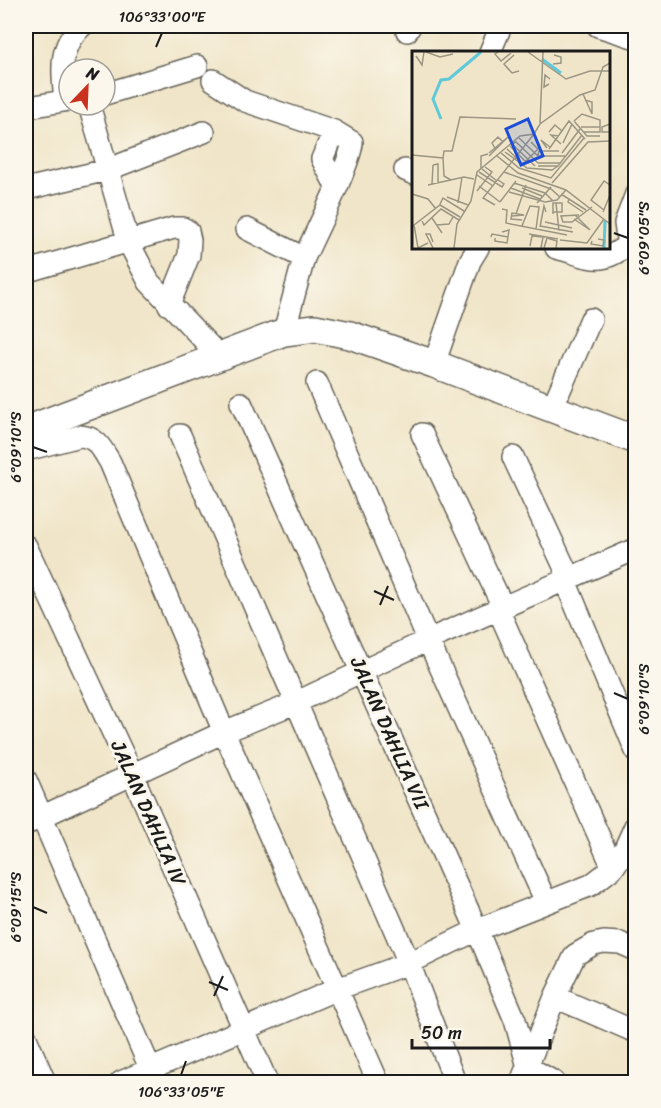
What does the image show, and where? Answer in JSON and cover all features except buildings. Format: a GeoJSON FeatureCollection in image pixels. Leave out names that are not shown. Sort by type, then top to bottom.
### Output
{"type":"FeatureCollection","features":[{"type":"Feature","properties":{"kind":"street"},"geometry":{"type":"LineString","coordinates":[[63,57],[77,30],[82,26]]}},
{"type":"Feature","properties":{"kind":"street"},"geometry":{"type":"LineString","coordinates":[[490,51],[501,26]]}},
{"type":"Feature","properties":{"kind":"street"},"geometry":{"type":"LineString","coordinates":[[598,26],[636,38]]}},
{"type":"Feature","properties":{"kind":"street"},"geometry":{"type":"LineString","coordinates":[[117,90],[197,66]]}},
{"type":"Feature","properties":{"kind":"street"},"geometry":{"type":"LineString","coordinates":[[213,80],[245,101],[334,131],[349,139],[352,146],[304,258],[284,332]]}},
{"type":"Feature","properties":{"kind":"street"},"geometry":{"type":"LineString","coordinates":[[35,106],[57,102]]}},
{"type":"Feature","properties":{"kind":"street"},"geometry":{"type":"LineString","coordinates":[[92,117],[129,243],[149,282],[220,357]]}},
{"type":"Feature","properties":{"kind":"street"},"geometry":{"type":"LineString","coordinates":[[26,189],[107,170],[204,132]]}},
{"type":"Feature","properties":{"kind":"street"},"geometry":{"type":"LineString","coordinates":[[559,249],[584,258],[598,259],[618,253],[633,243],[627,239],[625,223],[636,194]]}},
{"type":"Feature","properties":{"kind":"street"},"geometry":{"type":"LineString","coordinates":[[28,271],[179,227],[188,231],[189,255],[169,305]]}},
{"type":"Feature","properties":{"kind":"street"},"geometry":{"type":"LineString","coordinates":[[247,229],[304,258]]}},
{"type":"Feature","properties":{"kind":"street"},"geometry":{"type":"LineString","coordinates":[[434,364],[470,261],[477,249]]}},
{"type":"Feature","properties":{"kind":"street"},"geometry":{"type":"LineString","coordinates":[[552,408],[591,319]]}},
{"type":"Feature","properties":{"kind":"street"},"geometry":{"type":"LineString","coordinates":[[30,442],[220,357],[284,332],[315,328],[350,335],[434,364],[636,440]]}},
{"type":"Feature","properties":{"kind":"street"},"geometry":{"type":"LineString","coordinates":[[317,383],[428,640],[546,903]]}},
{"type":"Feature","properties":{"kind":"street","name":"JALAN DAHLIA VII"},"geometry":{"type":"LineString","coordinates":[[241,403],[477,930],[515,1020],[525,1075]]}},
{"type":"Feature","properties":{"kind":"street"},"geometry":{"type":"LineString","coordinates":[[422,434],[613,868]]}},
{"type":"Feature","properties":{"kind":"street"},"geometry":{"type":"LineString","coordinates":[[180,435],[409,963],[455,1083]]}},
{"type":"Feature","properties":{"kind":"street"},"geometry":{"type":"LineString","coordinates":[[30,442],[80,436],[94,439],[110,462],[224,732],[378,1083]]}},
{"type":"Feature","properties":{"kind":"street"},"geometry":{"type":"LineString","coordinates":[[513,457],[567,578],[636,751]]}},
{"type":"Feature","properties":{"kind":"street","name":"JALAN DAHLIA IV"},"geometry":{"type":"LineString","coordinates":[[26,546],[133,776],[267,1083]]}},
{"type":"Feature","properties":{"kind":"street"},"geometry":{"type":"LineString","coordinates":[[34,821],[224,732],[295,703],[428,640],[636,549]]}},
{"type":"Feature","properties":{"kind":"street"},"geometry":{"type":"LineString","coordinates":[[26,780],[34,821],[153,1077]]}},
{"type":"Feature","properties":{"kind":"street"},"geometry":{"type":"LineString","coordinates":[[121,1083],[153,1077],[245,1030],[337,989],[409,963],[477,930],[591,885],[613,868],[622,855],[636,824]]}},
{"type":"Feature","properties":{"kind":"street"},"geometry":{"type":"LineString","coordinates":[[554,1083],[525,1075],[555,997],[575,955],[594,944],[604,942],[620,943],[636,950]]}},
{"type":"Feature","properties":{"kind":"street"},"geometry":{"type":"LineString","coordinates":[[555,997],[636,1032]]}},
{"type":"Feature","properties":{"kind":"street"},"geometry":{"type":"LineString","coordinates":[[26,1038],[45,1083]]}}]}
